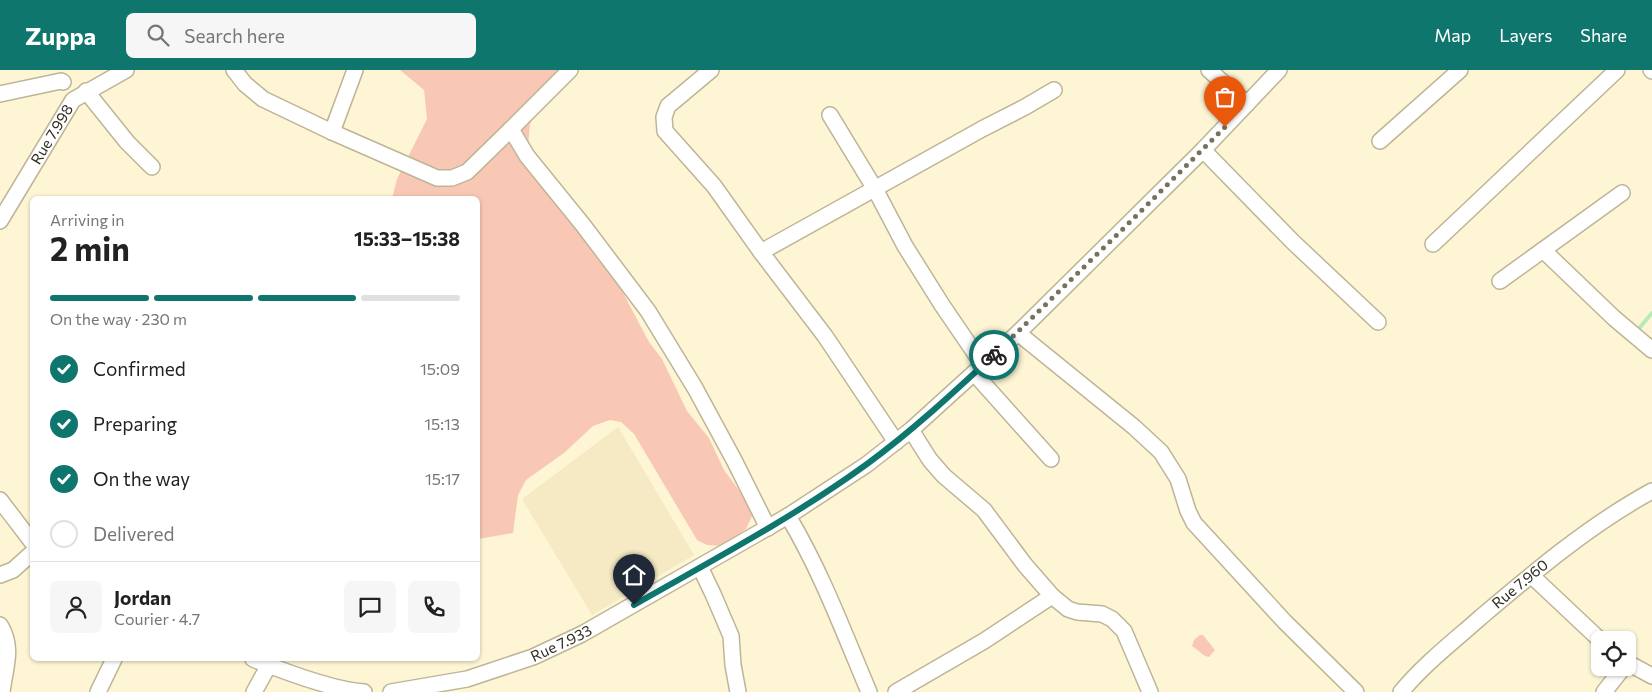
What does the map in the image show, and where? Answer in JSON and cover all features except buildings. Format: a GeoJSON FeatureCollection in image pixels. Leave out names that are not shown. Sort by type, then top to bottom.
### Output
{"type":"FeatureCollection","features":[{"type":"Feature","properties":{"kind":"street","name":"Rue 7.998"},"geometry":{"type":"LineString","coordinates":[[0,221],[73,100],[126,70]]}},
{"type":"Feature","properties":{"kind":"street"},"geometry":{"type":"LineString","coordinates":[[234,70],[245,84],[263,99],[332,132],[437,178],[452,178],[467,172],[512,130],[570,70]]}},
{"type":"Feature","properties":{"kind":"street"},"geometry":{"type":"LineString","coordinates":[[332,132],[355,70]]}},
{"type":"Feature","properties":{"kind":"street"},"geometry":{"type":"LineString","coordinates":[[712,70],[668,106],[664,117],[665,131],[714,186],[825,336],[896,442]]}},
{"type":"Feature","properties":{"kind":"street"},"geometry":{"type":"LineString","coordinates":[[1209,70],[1247,104]]}},
{"type":"Feature","properties":{"kind":"street","name":"Rue 7.933"},"geometry":{"type":"LineString","coordinates":[[392,692],[468,685],[582,634],[768,528],[866,465],[912,430],[1018,333],[1203,150],[1279,70]]}},
{"type":"Feature","properties":{"kind":"street"},"geometry":{"type":"LineString","coordinates":[[1380,141],[1460,70]]}},
{"type":"Feature","properties":{"kind":"street"},"geometry":{"type":"LineString","coordinates":[[1433,244],[1617,70]]}},
{"type":"Feature","properties":{"kind":"street"},"geometry":{"type":"LineString","coordinates":[[0,94],[61,81],[62,76]]}},
{"type":"Feature","properties":{"kind":"street"},"geometry":{"type":"LineString","coordinates":[[62,76],[73,100]]}},
{"type":"Feature","properties":{"kind":"street"},"geometry":{"type":"LineString","coordinates":[[761,252],[1054,90]]}},
{"type":"Feature","properties":{"kind":"street"},"geometry":{"type":"LineString","coordinates":[[86,91],[127,142],[152,167]]}},
{"type":"Feature","properties":{"kind":"street"},"geometry":{"type":"LineString","coordinates":[[830,114],[875,189],[905,246],[979,369],[1051,459]]}},
{"type":"Feature","properties":{"kind":"street"},"geometry":{"type":"LineString","coordinates":[[512,130],[527,156],[583,225],[648,311],[734,460],[768,528]]}},
{"type":"Feature","properties":{"kind":"street"},"geometry":{"type":"LineString","coordinates":[[1203,150],[1294,242],[1378,322]]}},
{"type":"Feature","properties":{"kind":"street"},"geometry":{"type":"LineString","coordinates":[[1500,281],[1622,193]]}},
{"type":"Feature","properties":{"kind":"street"},"geometry":{"type":"LineString","coordinates":[[1543,250],[1614,318],[1652,350]]}},
{"type":"Feature","properties":{"kind":"street"},"geometry":{"type":"LineString","coordinates":[[1018,333],[1134,427],[1161,452],[1178,479],[1188,511],[1194,522],[1285,622],[1356,692]]}},
{"type":"Feature","properties":{"kind":"street"},"geometry":{"type":"LineString","coordinates":[[912,430],[935,466],[984,510],[1025,565],[1052,596],[1068,609],[1077,612],[1102,614],[1112,619],[1124,632],[1150,692]]}},
{"type":"Feature","properties":{"kind":"street","name":"Rue 7.960"},"geometry":{"type":"LineString","coordinates":[[1401,692],[1440,653],[1532,576],[1630,503],[1652,491]]}},
{"type":"Feature","properties":{"kind":"street"},"geometry":{"type":"LineString","coordinates":[[0,500],[30,539]]}},
{"type":"Feature","properties":{"kind":"street"},"geometry":{"type":"LineString","coordinates":[[788,516],[826,591],[869,692]]}},
{"type":"Feature","properties":{"kind":"street"},"geometry":{"type":"LineString","coordinates":[[0,576],[13,570],[30,555]]}},
{"type":"Feature","properties":{"kind":"street"},"geometry":{"type":"LineString","coordinates":[[700,568],[731,636],[733,665],[738,692]]}},
{"type":"Feature","properties":{"kind":"street"},"geometry":{"type":"LineString","coordinates":[[1532,576],[1591,632]]}},
{"type":"Feature","properties":{"kind":"street"},"geometry":{"type":"LineString","coordinates":[[896,692],[984,641],[1052,596]]}},
{"type":"Feature","properties":{"kind":"street"},"geometry":{"type":"LineString","coordinates":[[0,625],[6,634],[9,656],[2,692]]}},
{"type":"Feature","properties":{"kind":"street"},"geometry":{"type":"LineString","coordinates":[[98,692],[113,661]]}},
{"type":"Feature","properties":{"kind":"street"},"geometry":{"type":"LineString","coordinates":[[254,692],[270,662],[344,689],[364,692]]}},
{"type":"Feature","properties":{"kind":"street"},"geometry":{"type":"LineString","coordinates":[[1636,667],[1652,676]]}},
{"type":"Feature","properties":{"kind":"street"},"geometry":{"type":"LineString","coordinates":[[1604,692],[1617,676]]}},
{"type":"Feature","properties":{"kind":"shaded area"},"geometry":{"type":"Polygon","coordinates":[[[400,70],[559,70],[530,124],[528,147],[612,272],[649,342],[662,359],[687,411],[709,438],[724,470],[741,493],[753,514],[746,529],[723,546],[707,545],[697,540],[634,434],[621,422],[610,420],[593,426],[564,453],[526,480],[518,495],[513,533],[480,539],[480,196],[393,196],[397,179],[427,119],[424,90],[400,70]]]}},
{"type":"Feature","properties":{"kind":"shaded area"},"geometry":{"type":"Polygon","coordinates":[[[618,427],[694,555],[592,615],[522,499],[618,427]]]}},
{"type":"Feature","properties":{"kind":"shaded area"},"geometry":{"type":"Polygon","coordinates":[[[1203,635],[1215,650],[1209,657],[1192,646],[1194,640],[1203,635]]]}},
{"type":"Feature","properties":{"kind":"waterway"},"geometry":{"type":"LineString","coordinates":[[1636,332],[1652,313]]}},
{"type":"Feature","properties":{"kind":"way so far"},"geometry":{"type":"LineString","coordinates":[[994,355],[1225,127]]}},
{"type":"Feature","properties":{"kind":"route"},"geometry":{"type":"LineString","coordinates":[[634,605],[788,516],[866,465],[912,430],[994,355]]}}]}
